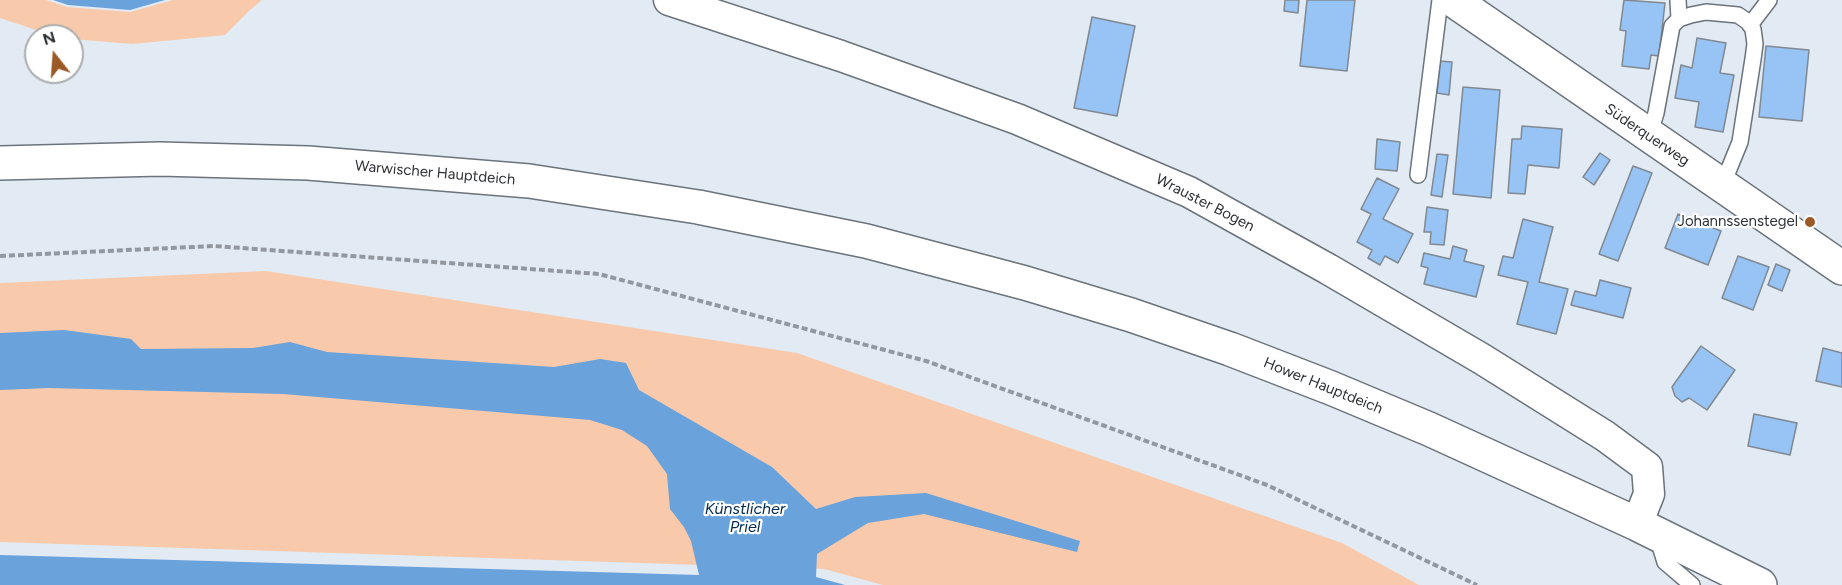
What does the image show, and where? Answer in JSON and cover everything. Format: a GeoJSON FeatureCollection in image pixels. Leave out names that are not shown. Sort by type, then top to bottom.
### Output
{"type":"FeatureCollection","features":[{"type":"Feature","properties":{"kind":"street","name":"Wrauster Bogen"},"geometry":{"type":"LineString","coordinates":[[669,0],[841,56],[1017,119],[1189,192],[1328,269],[1482,359],[1647,467],[1649,494],[1647,529]]}},
{"type":"Feature","properties":{"kind":"street","name":"Süderquerweg"},"geometry":{"type":"LineString","coordinates":[[1453,0],[1842,268]]}},
{"type":"Feature","properties":{"kind":"street","name":"Warwischer Hauptdeich"},"geometry":{"type":"LineString","coordinates":[[0,163],[160,159],[308,163],[518,180],[698,207],[866,241]]}},
{"type":"Feature","properties":{"kind":"street","name":"Hower Hauptdeich"},"geometry":{"type":"LineString","coordinates":[[866,241],[1025,283],[1131,315],[1230,349],[1429,429],[1647,529],[1760,585]]}},
{"type":"Feature","properties":{"kind":"lane"},"geometry":{"type":"LineString","coordinates":[[1418,175],[1440,0]]}},
{"type":"Feature","properties":{"kind":"lane"},"geometry":{"type":"LineString","coordinates":[[1678,0],[1679,19]]}},
{"type":"Feature","properties":{"kind":"lane"},"geometry":{"type":"LineString","coordinates":[[1750,25],[1769,0]]}},
{"type":"Feature","properties":{"kind":"lane"},"geometry":{"type":"LineString","coordinates":[[1649,136],[1656,113],[1672,26],[1679,19],[1706,12],[1738,15],[1753,29],[1754,52],[1740,142],[1722,186]]}},
{"type":"Feature","properties":{"kind":"lane"},"geometry":{"type":"LineString","coordinates":[[1647,529],[1665,562],[1692,585]]}},
{"type":"Feature","properties":{"kind":"path"},"geometry":{"type":"LineString","coordinates":[[0,256],[214,246],[599,274],[926,361],[1267,485],[1477,585]]}},
{"type":"Feature","properties":{"kind":"shaded area"},"geometry":{"type":"Polygon","coordinates":[[[0,0],[46,0],[67,7],[130,12],[173,0],[262,0],[225,35],[133,44],[84,40],[84,24],[24,24],[24,26],[0,18],[0,0]]]}},
{"type":"Feature","properties":{"kind":"shaded area"},"geometry":{"type":"Polygon","coordinates":[[[266,271],[797,353],[1342,543],[1419,585],[883,585],[824,569],[0,542],[0,283],[266,271]]]}},
{"type":"Feature","properties":{"kind":"water"},"geometry":{"type":"Polygon","coordinates":[[[53,0],[165,0],[130,10],[68,5],[53,0]]]}},
{"type":"Feature","properties":{"kind":"water","name":"Künstlicher Priel"},"geometry":{"type":"Polygon","coordinates":[[[64,330],[131,339],[141,349],[253,348],[290,342],[327,352],[554,367],[600,359],[626,363],[639,390],[772,467],[816,509],[855,497],[926,493],[1080,541],[1077,552],[924,514],[868,523],[817,554],[816,577],[845,585],[0,585],[0,555],[699,575],[691,541],[684,527],[670,509],[667,474],[647,446],[622,430],[590,420],[283,394],[49,388],[0,390],[0,333],[64,330]]]}},
{"type":"Feature","properties":{"kind":"building"},"geometry":{"type":"Polygon","coordinates":[[[1285,0],[1299,0],[1298,13],[1284,11],[1285,0]]]}},
{"type":"Feature","properties":{"kind":"building"},"geometry":{"type":"Polygon","coordinates":[[[1307,0],[1355,0],[1347,71],[1300,66],[1307,0]]]}},
{"type":"Feature","properties":{"kind":"building"},"geometry":{"type":"Polygon","coordinates":[[[1624,0],[1665,3],[1659,56],[1651,55],[1649,69],[1622,66],[1626,31],[1620,30],[1624,0]]]}},
{"type":"Feature","properties":{"kind":"building"},"geometry":{"type":"Polygon","coordinates":[[[1092,17],[1135,26],[1117,116],[1074,108],[1092,17]]]}},
{"type":"Feature","properties":{"kind":"building"},"geometry":{"type":"Polygon","coordinates":[[[1697,38],[1726,43],[1720,73],[1734,75],[1723,132],[1695,127],[1699,102],[1675,98],[1681,65],[1692,68],[1697,38]]]}},
{"type":"Feature","properties":{"kind":"building"},"geometry":{"type":"Polygon","coordinates":[[[1766,46],[1809,50],[1802,121],[1759,117],[1766,46]]]}},
{"type":"Feature","properties":{"kind":"building"},"geometry":{"type":"Polygon","coordinates":[[[1440,61],[1452,62],[1449,95],[1437,93],[1440,61]]]}},
{"type":"Feature","properties":{"kind":"building"},"geometry":{"type":"Polygon","coordinates":[[[1463,87],[1500,90],[1491,198],[1453,194],[1463,87]]]}},
{"type":"Feature","properties":{"kind":"building"},"geometry":{"type":"Polygon","coordinates":[[[1522,126],[1562,129],[1559,168],[1528,165],[1525,194],[1508,193],[1512,139],[1521,139],[1522,126]]]}},
{"type":"Feature","properties":{"kind":"building"},"geometry":{"type":"Polygon","coordinates":[[[1377,139],[1400,142],[1397,171],[1375,169],[1377,139]]]}},
{"type":"Feature","properties":{"kind":"building"},"geometry":{"type":"Polygon","coordinates":[[[1600,153],[1610,160],[1594,185],[1583,177],[1600,153]]]}},
{"type":"Feature","properties":{"kind":"building"},"geometry":{"type":"Polygon","coordinates":[[[1437,154],[1448,155],[1442,197],[1431,195],[1437,154]]]}},
{"type":"Feature","properties":{"kind":"building"},"geometry":{"type":"Polygon","coordinates":[[[1633,166],[1652,173],[1618,261],[1599,254],[1633,166]]]}},
{"type":"Feature","properties":{"kind":"building"},"geometry":{"type":"Polygon","coordinates":[[[1377,178],[1399,189],[1383,219],[1413,234],[1398,263],[1385,256],[1380,265],[1368,258],[1372,250],[1357,242],[1371,214],[1361,209],[1377,178]]]}},
{"type":"Feature","properties":{"kind":"building"},"geometry":{"type":"Polygon","coordinates":[[[1427,207],[1448,210],[1444,245],[1430,244],[1431,232],[1424,232],[1427,207]]]}},
{"type":"Feature","properties":{"kind":"building"},"geometry":{"type":"Polygon","coordinates":[[[1678,214],[1721,231],[1708,265],[1665,248],[1678,214]]]}},
{"type":"Feature","properties":{"kind":"building"},"geometry":{"type":"Polygon","coordinates":[[[1523,219],[1553,227],[1539,282],[1568,289],[1556,334],[1517,324],[1528,282],[1498,275],[1503,256],[1513,258],[1523,219]]]}},
{"type":"Feature","properties":{"kind":"building"},"geometry":{"type":"Polygon","coordinates":[[[1453,246],[1467,250],[1464,261],[1484,266],[1476,297],[1424,284],[1428,268],[1421,266],[1424,253],[1450,259],[1453,246]]]}},
{"type":"Feature","properties":{"kind":"building"},"geometry":{"type":"Polygon","coordinates":[[[1738,256],[1769,267],[1753,310],[1722,298],[1738,256]]]}},
{"type":"Feature","properties":{"kind":"building"},"geometry":{"type":"Polygon","coordinates":[[[1776,264],[1790,270],[1782,291],[1768,285],[1776,264]]]}},
{"type":"Feature","properties":{"kind":"building"},"geometry":{"type":"Polygon","coordinates":[[[1600,280],[1631,288],[1623,318],[1571,305],[1575,291],[1596,296],[1600,280]]]}},
{"type":"Feature","properties":{"kind":"building"},"geometry":{"type":"Polygon","coordinates":[[[1701,346],[1735,370],[1707,410],[1689,398],[1682,402],[1675,396],[1672,387],[1701,346]]]}},
{"type":"Feature","properties":{"kind":"building"},"geometry":{"type":"Polygon","coordinates":[[[1823,348],[1842,353],[1842,387],[1816,381],[1823,348]]]}},
{"type":"Feature","properties":{"kind":"building"},"geometry":{"type":"Polygon","coordinates":[[[1754,414],[1797,423],[1790,455],[1748,446],[1754,414]]]}},
{"type":"Feature","properties":{"kind":"place","name":"Johannssenstegel"},"geometry":{"type":"Point","coordinates":[1810,222]}}]}
